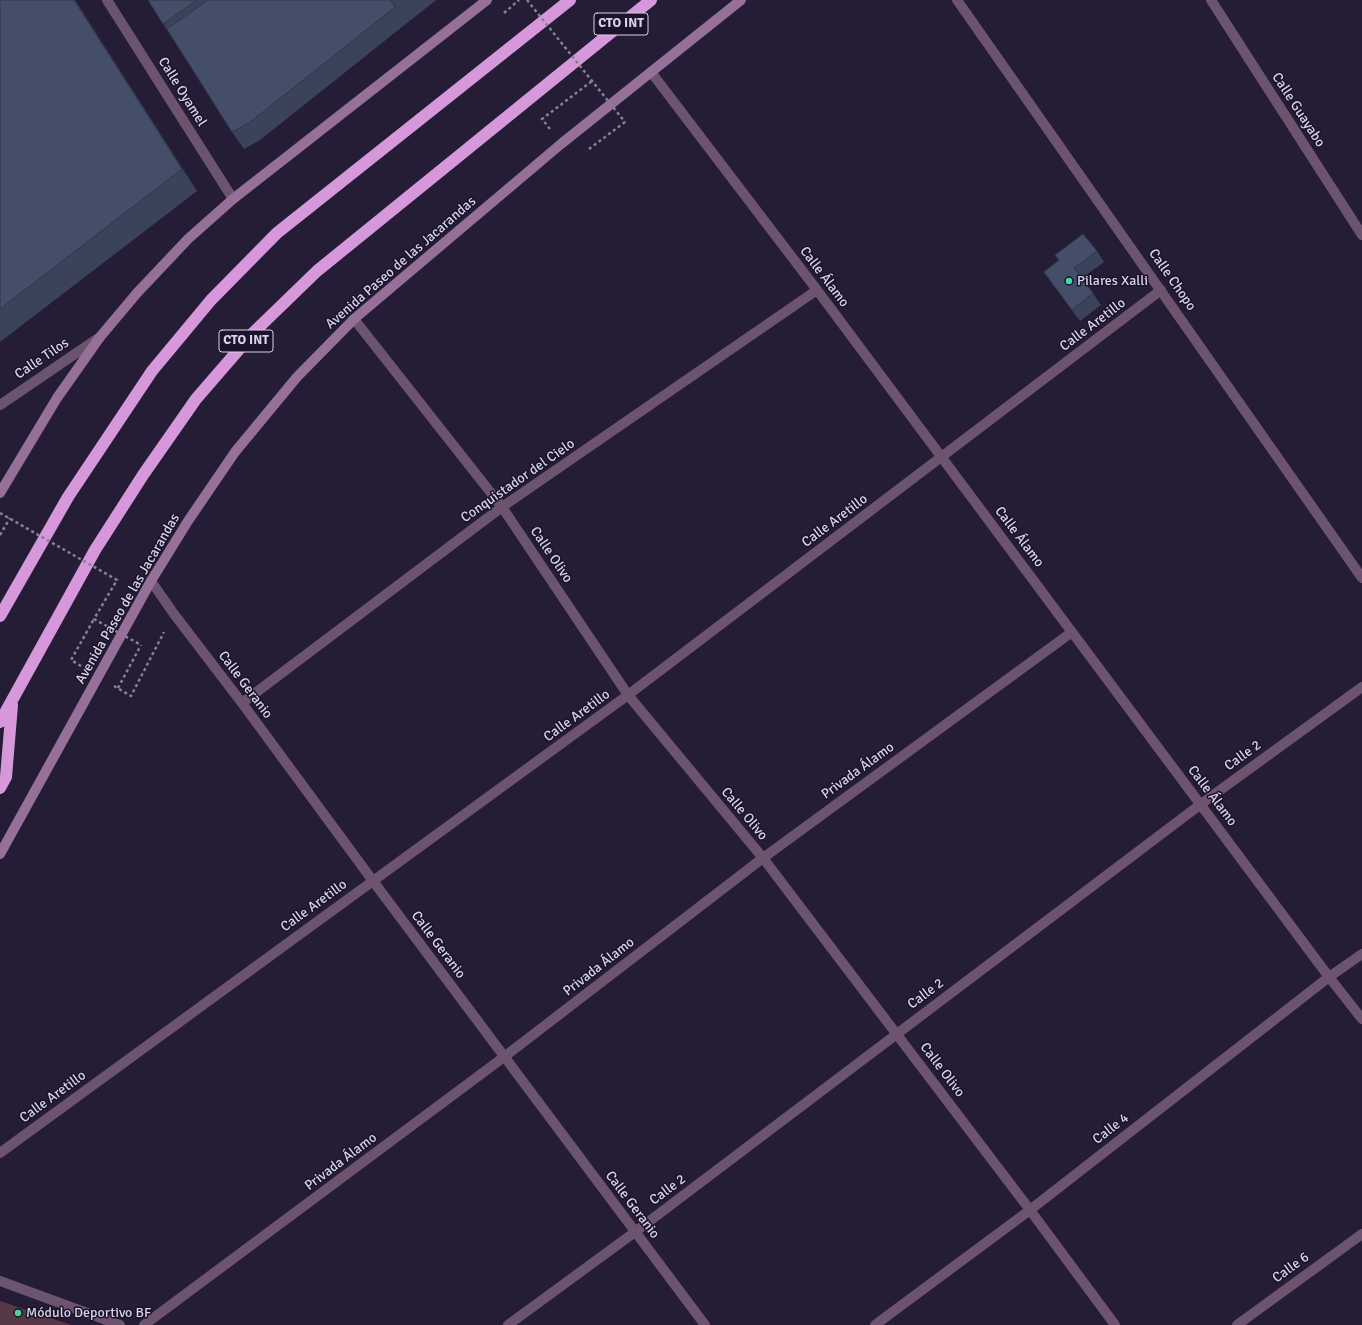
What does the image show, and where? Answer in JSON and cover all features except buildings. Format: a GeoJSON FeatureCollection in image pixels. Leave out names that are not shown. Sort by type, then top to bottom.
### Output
{"type":"FeatureCollection","features":[{"type":"Feature","properties":{"kind":"highway"},"geometry":{"type":"LineString","coordinates":[[0,616],[68,497],[152,371],[211,300],[277,233],[570,0]]}},
{"type":"Feature","properties":{"kind":"highway","name":"CTO INT"},"geometry":{"type":"LineString","coordinates":[[0,722],[95,550],[143,475],[196,399],[254,332],[317,271],[651,0]]}},
{"type":"Feature","properties":{"kind":"highway"},"geometry":{"type":"LineString","coordinates":[[0,788],[6,777],[12,700]]}},
{"type":"Feature","properties":{"kind":"main road"},"geometry":{"type":"LineString","coordinates":[[0,493],[56,398],[100,337],[137,293],[188,239],[233,199],[487,0]]}},
{"type":"Feature","properties":{"kind":"main road","name":"Avenida Paseo de las Jacarandas"},"geometry":{"type":"LineString","coordinates":[[0,854],[151,581],[188,521],[235,452],[297,377],[354,319],[561,144],[741,0]]}},
{"type":"Feature","properties":{"kind":"street","name":"Calle Oyamel"},"geometry":{"type":"LineString","coordinates":[[107,0],[233,199]]}},
{"type":"Feature","properties":{"kind":"street","name":"Calle Chopo"},"geometry":{"type":"LineString","coordinates":[[957,0],[1162,290],[1362,578]]}},
{"type":"Feature","properties":{"kind":"street","name":"Calle Guayabo"},"geometry":{"type":"LineString","coordinates":[[1211,0],[1362,236]]}},
{"type":"Feature","properties":{"kind":"street","name":"Calle Álamo"},"geometry":{"type":"LineString","coordinates":[[651,72],[817,290],[1362,1019]]}},
{"type":"Feature","properties":{"kind":"street","name":"Conquistador del Cielo"},"geometry":{"type":"LineString","coordinates":[[242,703],[502,507],[817,290]]}},
{"type":"Feature","properties":{"kind":"street","name":"Calle Aretillo"},"geometry":{"type":"LineString","coordinates":[[0,1153],[628,695],[1162,290]]}},
{"type":"Feature","properties":{"kind":"street","name":"Calle Olivo"},"geometry":{"type":"LineString","coordinates":[[354,319],[502,507],[628,695],[763,858],[1030,1210],[1115,1325]]}},
{"type":"Feature","properties":{"kind":"street","name":"Calle Tilos"},"geometry":{"type":"LineString","coordinates":[[0,405],[100,337]]}},
{"type":"Feature","properties":{"kind":"street","name":"Calle Geranio"},"geometry":{"type":"LineString","coordinates":[[151,581],[174,614],[242,703],[504,1057],[705,1325]]}},
{"type":"Feature","properties":{"kind":"street","name":"Privada Álamo"},"geometry":{"type":"LineString","coordinates":[[144,1325],[504,1057],[763,858],[1072,632]]}},
{"type":"Feature","properties":{"kind":"street","name":"Calle 2"},"geometry":{"type":"LineString","coordinates":[[508,1325],[635,1232],[1201,804],[1362,687]]}},
{"type":"Feature","properties":{"kind":"street","name":"Calle 4"},"geometry":{"type":"LineString","coordinates":[[875,1325],[1030,1210],[1330,977],[1362,954]]}},
{"type":"Feature","properties":{"kind":"street","name":"Calle 6"},"geometry":{"type":"LineString","coordinates":[[1237,1325],[1362,1234]]}},
{"type":"Feature","properties":{"kind":"street"},"geometry":{"type":"LineString","coordinates":[[0,1281],[120,1325]]}},
{"type":"Feature","properties":{"kind":"path"},"geometry":{"type":"LineString","coordinates":[[515,3],[519,0]]}},
{"type":"Feature","properties":{"kind":"path"},"geometry":{"type":"LineString","coordinates":[[528,0],[625,122],[616,129]]}},
{"type":"Feature","properties":{"kind":"path"},"geometry":{"type":"LineString","coordinates":[[542,119],[592,81]]}},
{"type":"Feature","properties":{"kind":"path"},"geometry":{"type":"LineString","coordinates":[[0,513],[117,580],[71,660]]}},
{"type":"Feature","properties":{"kind":"path"},"geometry":{"type":"LineString","coordinates":[[0,535],[10,518]]}},
{"type":"Feature","properties":{"kind":"path"},"geometry":{"type":"LineString","coordinates":[[131,696],[174,614]]}},
{"type":"Feature","properties":{"kind":"path"},"geometry":{"type":"LineString","coordinates":[[94,619],[141,646],[118,688]]}},
{"type":"Feature","properties":{"kind":"shaded area","name":"Módulo Deportivo BF"},"geometry":{"type":"Polygon","coordinates":[[[0,1301],[71,1325],[0,1325],[0,1301]]]}},
{"type":"Feature","properties":{"kind":"place","name":"Pilares Xalli"},"geometry":{"type":"Point","coordinates":[1069,281]}},
{"type":"Feature","properties":{"kind":"place","name":"Módulo Deportivo BF"},"geometry":{"type":"Point","coordinates":[18,1313]}}]}
